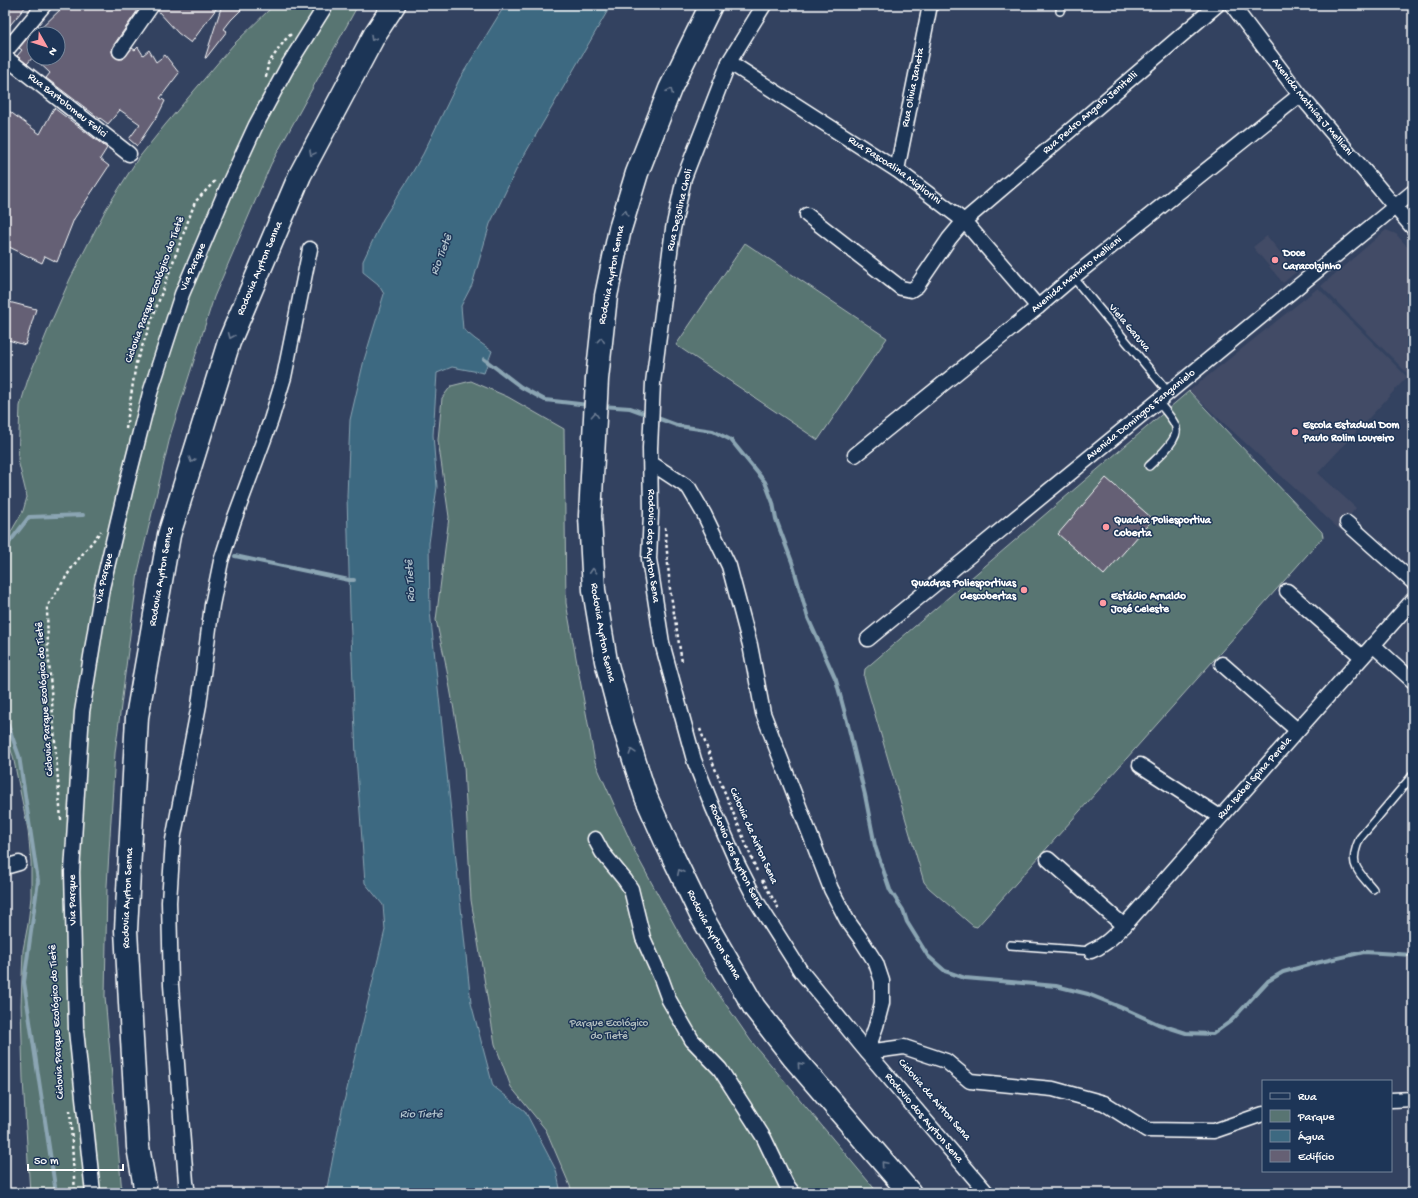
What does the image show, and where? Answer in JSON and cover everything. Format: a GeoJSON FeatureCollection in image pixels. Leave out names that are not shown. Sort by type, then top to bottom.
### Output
{"type":"FeatureCollection","features":[{"type":"Feature","properties":{"kind":"highway","name":"Rodovia Ayrton Senna"},"geometry":{"type":"LineString","coordinates":[[146,1193],[138,1146],[126,930],[137,717],[169,535],[229,342],[256,276],[300,175],[375,34],[394,5]]}},
{"type":"Feature","properties":{"kind":"highway","name":"Rodovia Ayrton Senna"},"geometry":{"type":"LineString","coordinates":[[711,5],[670,89],[637,173],[620,229],[606,296],[597,379],[590,516],[594,590],[606,661],[623,725],[646,797],[702,917],[754,1007],[793,1057],[910,1193]]}},
{"type":"Feature","properties":{"kind":"street"},"geometry":{"type":"LineString","coordinates":[[5,52],[44,5]]}},
{"type":"Feature","properties":{"kind":"street"},"geometry":{"type":"LineString","coordinates":[[120,51],[152,5]]}},
{"type":"Feature","properties":{"kind":"street","name":"Via Parque"},"geometry":{"type":"LineString","coordinates":[[93,1193],[76,1030],[72,872],[82,712],[102,588],[150,393],[182,294],[227,188],[256,125],[289,64],[326,5]]}},
{"type":"Feature","properties":{"kind":"street","name":"Rua Dezolina Choli"},"geometry":{"type":"LineString","coordinates":[[650,448],[653,383],[673,229],[684,178],[729,62],[764,5]]}},
{"type":"Feature","properties":{"kind":"street","name":"Rua Olivia Janeta"},"geometry":{"type":"LineString","coordinates":[[896,170],[930,5]]}},
{"type":"Feature","properties":{"kind":"street","name":"Rua Pedro Angelo Jenitelli"},"geometry":{"type":"LineString","coordinates":[[807,215],[901,288],[911,290],[917,286],[949,239],[964,221],[1217,5]]}},
{"type":"Feature","properties":{"kind":"street","name":"Avenida Mathias J Melliani"},"geometry":{"type":"LineString","coordinates":[[1232,5],[1300,96],[1413,228]]}},
{"type":"Feature","properties":{"kind":"street","name":"Rua Bartolomeu Felici"},"geometry":{"type":"LineString","coordinates":[[5,57],[129,154]]}},
{"type":"Feature","properties":{"kind":"street","name":"Rua Pascoalina Migliorini"},"geometry":{"type":"LineString","coordinates":[[729,62],[896,170],[964,221],[1038,307]]}},
{"type":"Feature","properties":{"kind":"street","name":"Avenida Mariano Melliani"},"geometry":{"type":"LineString","coordinates":[[855,455],[1073,277],[1300,96]]}},
{"type":"Feature","properties":{"kind":"street","name":"Avenida Domingos Fanganielo"},"geometry":{"type":"LineString","coordinates":[[868,639],[1413,192]]}},
{"type":"Feature","properties":{"kind":"street"},"geometry":{"type":"LineString","coordinates":[[188,1193],[171,985],[169,902],[173,840],[199,705],[212,605],[221,561],[234,520],[271,420],[284,377],[310,248]]}},
{"type":"Feature","properties":{"kind":"street","name":"Rodovio dos Ayrton Sena"},"geometry":{"type":"LineString","coordinates":[[650,448],[651,513],[649,559],[662,643],[694,760],[738,865],[757,902],[800,970],[867,1052],[993,1190]]}},
{"type":"Feature","properties":{"kind":"street"},"geometry":{"type":"LineString","coordinates":[[651,463],[689,488],[730,566],[750,645],[763,713],[831,890],[847,920],[876,963],[882,981],[882,1003],[867,1052],[904,1047],[946,1062],[970,1081],[1053,1089],[1104,1103],[1147,1130],[1214,1131],[1262,1114]]}},
{"type":"Feature","properties":{"kind":"street"},"geometry":{"type":"LineString","coordinates":[[1347,523],[1413,582]]}},
{"type":"Feature","properties":{"kind":"street"},"geometry":{"type":"LineString","coordinates":[[1287,590],[1362,657]]}},
{"type":"Feature","properties":{"kind":"street","name":"Rua Isabel Spina Perela"},"geometry":{"type":"LineString","coordinates":[[1091,951],[1107,942],[1124,926],[1413,600]]}},
{"type":"Feature","properties":{"kind":"street"},"geometry":{"type":"LineString","coordinates":[[1374,644],[1413,681]]}},
{"type":"Feature","properties":{"kind":"street"},"geometry":{"type":"LineString","coordinates":[[1222,664],[1297,730]]}},
{"type":"Feature","properties":{"kind":"street"},"geometry":{"type":"LineString","coordinates":[[1140,765],[1220,817]]}},
{"type":"Feature","properties":{"kind":"street"},"geometry":{"type":"LineString","coordinates":[[595,838],[602,852],[630,889],[643,938],[669,1000],[692,1040],[720,1069],[764,1138],[786,1184],[793,1193]]}},
{"type":"Feature","properties":{"kind":"street"},"geometry":{"type":"LineString","coordinates":[[1048,860],[1124,926]]}},
{"type":"Feature","properties":{"kind":"street"},"geometry":{"type":"LineString","coordinates":[[5,867],[19,863]]}},
{"type":"Feature","properties":{"kind":"street"},"geometry":{"type":"LineString","coordinates":[[1392,1100],[1413,1099]]}},
{"type":"Feature","properties":{"kind":"lane","name":"Viela Garuva"},"geometry":{"type":"LineString","coordinates":[[1073,277],[1169,393]]}},
{"type":"Feature","properties":{"kind":"lane"},"geometry":{"type":"LineString","coordinates":[[1149,466],[1169,445],[1176,434],[1174,423],[1158,402]]}},
{"type":"Feature","properties":{"kind":"lane"},"geometry":{"type":"LineString","coordinates":[[1373,889],[1358,871],[1354,859],[1354,850],[1360,838],[1413,775]]}},
{"type":"Feature","properties":{"kind":"lane"},"geometry":{"type":"LineString","coordinates":[[1010,944],[1091,951]]}},
{"type":"Feature","properties":{"kind":"path"},"geometry":{"type":"LineString","coordinates":[[265,82],[268,64],[285,40],[293,32]]}},
{"type":"Feature","properties":{"kind":"path","name":"Ciclovia Parque Ecológico do Tietê"},"geometry":{"type":"LineString","coordinates":[[125,435],[136,363],[195,202],[220,176]]}},
{"type":"Feature","properties":{"kind":"path"},"geometry":{"type":"LineString","coordinates":[[664,522],[670,589],[683,667]]}},
{"type":"Feature","properties":{"kind":"path","name":"Ciclovia Parque Ecológico do Tietê"},"geometry":{"type":"LineString","coordinates":[[61,824],[48,650],[47,607],[73,566],[100,533],[102,526]]}},
{"type":"Feature","properties":{"kind":"path","name":"Ciclovia da Airton Sena"},"geometry":{"type":"LineString","coordinates":[[699,725],[714,766],[759,874],[783,916]]}},
{"type":"Feature","properties":{"kind":"path","name":"Ciclovia Parque Ecológico do Tietê"},"geometry":{"type":"LineString","coordinates":[[69,1102],[75,1193]]}},
{"type":"Feature","properties":{"kind":"path"},"geometry":{"type":"LineString","coordinates":[[993,1190],[1004,1193]]}},
{"type":"Feature","properties":{"kind":"shaded area"},"geometry":{"type":"Polygon","coordinates":[[[1386,230],[1396,234],[1413,253],[1413,371],[1409,375],[1321,286],[1386,230]]]}},
{"type":"Feature","properties":{"kind":"shaded area","name":"Doce Caracolzinho"},"geometry":{"type":"Polygon","coordinates":[[[1267,236],[1296,272],[1283,283],[1253,247],[1267,236]]]}},
{"type":"Feature","properties":{"kind":"shaded area","name":"Escola Estadual Dom Paulo Rolim Loureiro"},"geometry":{"type":"Polygon","coordinates":[[[1318,288],[1407,377],[1318,473],[1356,508],[1339,529],[1189,391],[1318,288]]]}},
{"type":"Feature","properties":{"kind":"green space"},"geometry":{"type":"Polygon","coordinates":[[[274,5],[358,5],[271,164],[214,297],[171,433],[138,572],[115,753],[107,886],[105,996],[122,1193],[30,1193],[23,1080],[21,1005],[23,950],[31,897],[31,862],[28,830],[13,756],[5,734],[5,542],[23,511],[27,497],[18,460],[20,406],[28,379],[70,279],[106,209],[137,160],[233,45],[274,5]]]}},
{"type":"Feature","properties":{"kind":"green space"},"geometry":{"type":"Polygon","coordinates":[[[745,243],[887,338],[818,440],[676,345],[745,243]]]}},
{"type":"Feature","properties":{"kind":"green space","name":"Parque Ecológico do Tietê"},"geometry":{"type":"Polygon","coordinates":[[[471,381],[508,397],[564,429],[566,603],[595,762],[637,856],[687,948],[751,1041],[878,1193],[573,1193],[546,1130],[511,1087],[495,1044],[471,900],[464,766],[445,660],[436,620],[449,517],[438,440],[442,398],[451,386],[471,381]]]}},
{"type":"Feature","properties":{"kind":"green space","name":"Estádio Arnaldo José Celeste"},"geometry":{"type":"Polygon","coordinates":[[[1189,391],[1322,532],[1323,537],[977,927],[973,926],[924,882],[864,677],[865,669],[1189,391]]]}},
{"type":"Feature","properties":{"kind":"water","name":"Rio Tietê"},"geometry":{"type":"Polygon","coordinates":[[[505,5],[611,5],[518,166],[490,224],[472,285],[461,306],[463,329],[492,351],[484,373],[452,367],[437,373],[433,435],[437,487],[429,543],[430,611],[471,1003],[493,1086],[525,1111],[556,1170],[561,1193],[326,1193],[342,1110],[385,930],[383,905],[365,883],[356,756],[350,611],[347,496],[350,420],[364,360],[384,294],[378,284],[363,272],[363,261],[383,219],[423,154],[460,78],[505,5]]]}},
{"type":"Feature","properties":{"kind":"building"},"geometry":{"type":"Polygon","coordinates":[[[5,5],[27,5],[5,31],[5,5]]]}},
{"type":"Feature","properties":{"kind":"building"},"geometry":{"type":"Polygon","coordinates":[[[65,5],[138,5],[140,7],[113,46],[113,55],[119,59],[123,59],[132,48],[135,50],[138,47],[143,55],[149,50],[156,62],[165,55],[179,73],[160,98],[165,101],[159,113],[137,146],[129,139],[140,124],[120,110],[108,124],[46,78],[50,73],[43,66],[66,66],[66,26],[43,26],[65,5]]]}},
{"type":"Feature","properties":{"kind":"building"},"geometry":{"type":"Polygon","coordinates":[[[160,5],[219,5],[191,43],[178,33],[158,11],[160,5]]]}},
{"type":"Feature","properties":{"kind":"building"},"geometry":{"type":"Polygon","coordinates":[[[222,5],[246,5],[224,29],[227,31],[205,58],[222,5]]]}},
{"type":"Feature","properties":{"kind":"building"},"geometry":{"type":"Polygon","coordinates":[[[26,40],[26,63],[17,56],[22,50],[19,48],[26,40]]]}},
{"type":"Feature","properties":{"kind":"building"},"geometry":{"type":"Polygon","coordinates":[[[5,108],[40,134],[54,108],[107,148],[100,159],[109,166],[74,219],[57,262],[45,256],[42,263],[5,245],[5,108]]]}},
{"type":"Feature","properties":{"kind":"building"},"geometry":{"type":"Polygon","coordinates":[[[5,301],[36,309],[25,345],[5,339],[5,301]]]}},
{"type":"Feature","properties":{"kind":"building","name":"Quadra Poliesportiva Coberta"},"geometry":{"type":"Polygon","coordinates":[[[1106,478],[1153,519],[1104,575],[1058,534],[1106,478]]]}},
{"type":"Feature","properties":{"kind":"waterway"},"geometry":{"type":"LineString","coordinates":[[484,359],[521,387],[545,400],[588,405]]}},
{"type":"Feature","properties":{"kind":"waterway"},"geometry":{"type":"LineString","coordinates":[[601,406],[630,408],[679,426],[713,431],[731,440],[765,482],[773,503],[776,519],[792,562],[808,618],[836,680],[865,795],[875,846],[890,890],[903,910],[907,922],[928,956],[945,971],[965,978],[1056,986],[1088,994],[1158,1024],[1186,1033],[1213,1034],[1231,1021],[1268,981],[1283,972],[1364,952],[1413,955]]}},
{"type":"Feature","properties":{"kind":"waterway"},"geometry":{"type":"LineString","coordinates":[[5,548],[29,517],[83,515]]}},
{"type":"Feature","properties":{"kind":"waterway"},"geometry":{"type":"LineString","coordinates":[[235,556],[354,580]]}},
{"type":"Feature","properties":{"kind":"waterway"},"geometry":{"type":"LineString","coordinates":[[5,717],[19,756],[38,881],[24,982],[56,1193]]}},
{"type":"Feature","properties":{"kind":"place","name":"Doce Caracolzinho"},"geometry":{"type":"Point","coordinates":[1275,260]}},
{"type":"Feature","properties":{"kind":"place","name":"Escola Estadual Dom Paulo Rolim Loureiro"},"geometry":{"type":"Point","coordinates":[1295,432]}},
{"type":"Feature","properties":{"kind":"place","name":"Quadra Poliesportiva Coberta"},"geometry":{"type":"Point","coordinates":[1106,527]}},
{"type":"Feature","properties":{"kind":"place","name":"Quadras Poliesportivas descobertas"},"geometry":{"type":"Point","coordinates":[1024,590]}},
{"type":"Feature","properties":{"kind":"place","name":"Estádio Arnaldo José Celeste"},"geometry":{"type":"Point","coordinates":[1103,603]}}]}
